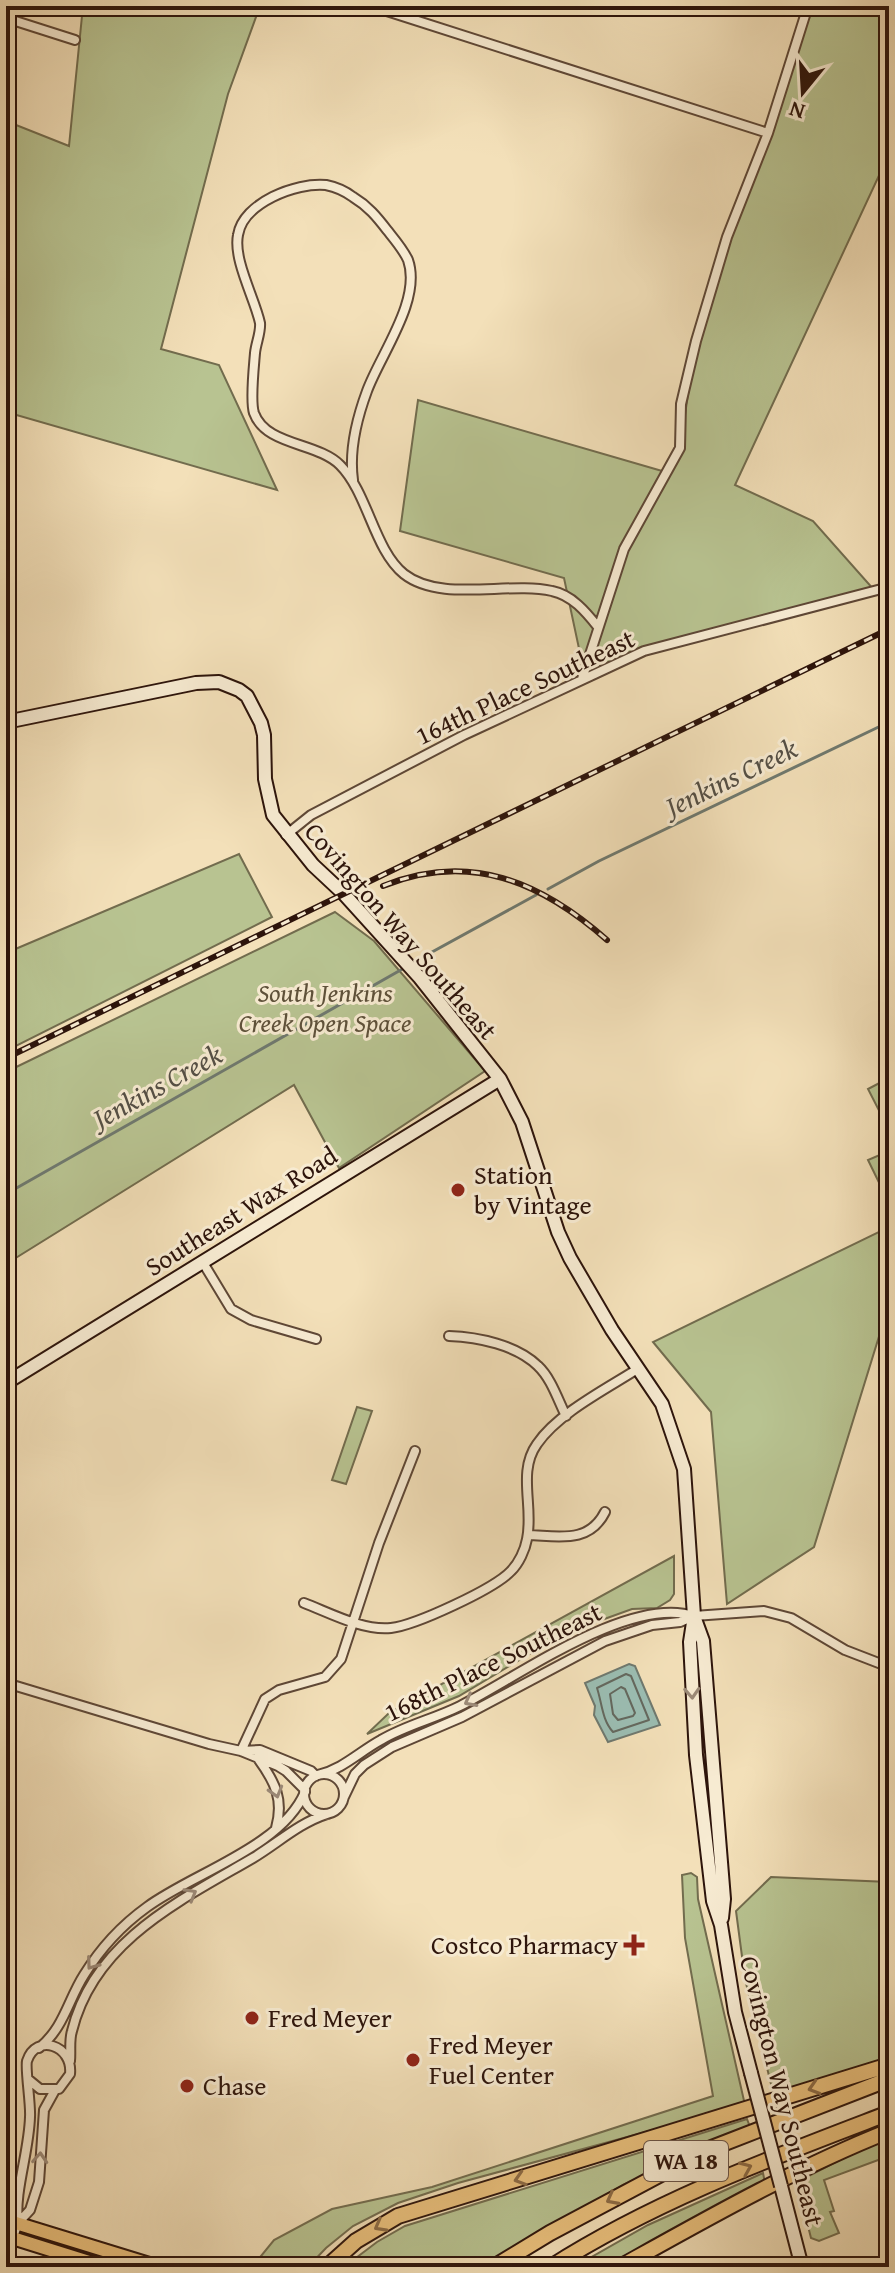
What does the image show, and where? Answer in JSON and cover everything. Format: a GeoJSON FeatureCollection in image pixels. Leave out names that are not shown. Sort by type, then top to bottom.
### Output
{"type":"FeatureCollection","features":[{"type":"Feature","properties":{"kind":"highway"},"geometry":{"type":"LineString","coordinates":[[327,2267],[356,2241],[398,2216],[889,2065]]}},
{"type":"Feature","properties":{"kind":"highway","name":"WA 18"},"geometry":{"type":"LineString","coordinates":[[494,2267],[562,2226],[704,2151],[889,2079]]}},
{"type":"Feature","properties":{"kind":"highway","name":"WA 18"},"geometry":{"type":"LineString","coordinates":[[551,2267],[613,2231],[710,2183],[889,2113]]}},
{"type":"Feature","properties":{"kind":"highway"},"geometry":{"type":"LineString","coordinates":[[620,2267],[810,2166],[889,2131]]}},
{"type":"Feature","properties":{"kind":"main road"},"geometry":{"type":"LineString","coordinates":[[12,2222],[159,2267]]}},
{"type":"Feature","properties":{"kind":"main road"},"geometry":{"type":"LineString","coordinates":[[9,2236],[105,2267]]}},
{"type":"Feature","properties":{"kind":"street"},"geometry":{"type":"LineString","coordinates":[[371,6],[768,133]]}},
{"type":"Feature","properties":{"kind":"street"},"geometry":{"type":"LineString","coordinates":[[582,679],[624,549],[680,448],[681,404],[696,341],[727,237],[768,133],[808,6]]}},
{"type":"Feature","properties":{"kind":"street"},"geometry":{"type":"LineString","coordinates":[[6,18],[75,40]]}},
{"type":"Feature","properties":{"kind":"street"},"geometry":{"type":"LineString","coordinates":[[353,480],[352,450],[366,393],[400,325],[410,270],[400,246],[368,206],[338,188],[310,186],[271,197],[242,221],[237,238],[248,292],[260,325],[255,352],[253,412],[273,434],[317,449],[337,462],[353,480],[391,560],[404,574],[433,588],[553,591],[582,606],[598,627]]}},
{"type":"Feature","properties":{"kind":"street","name":"164th Place Southeast"},"geometry":{"type":"LineString","coordinates":[[286,835],[311,815],[464,735],[644,651],[889,587]]}},
{"type":"Feature","properties":{"kind":"street","name":"Covington Way Southeast"},"geometry":{"type":"LineString","coordinates":[[6,722],[196,683],[219,682],[239,690],[253,704],[264,735],[268,801],[286,835],[420,978],[500,1079],[522,1122],[558,1232],[570,1258],[612,1330],[662,1404],[684,1469],[694,1616],[690,1642],[696,1755],[713,1901],[721,1925],[735,2012],[802,2267]]}},
{"type":"Feature","properties":{"kind":"street","name":"Southeast Wax Road"},"geometry":{"type":"LineString","coordinates":[[6,1383],[500,1079]]}},
{"type":"Feature","properties":{"kind":"street"},"geometry":{"type":"LineString","coordinates":[[202,1261],[231,1309],[251,1320],[316,1339]]}},
{"type":"Feature","properties":{"kind":"street"},"geometry":{"type":"LineString","coordinates":[[449,1336],[482,1340],[513,1351],[539,1366],[566,1416]]}},
{"type":"Feature","properties":{"kind":"street"},"geometry":{"type":"LineString","coordinates":[[304,1603],[352,1621],[392,1628],[427,1617],[511,1572],[528,1535],[527,1470],[531,1455],[546,1432],[639,1368]]}},
{"type":"Feature","properties":{"kind":"street"},"geometry":{"type":"LineString","coordinates":[[241,1751],[265,1699],[279,1690],[315,1681],[331,1671],[341,1659],[379,1543],[415,1451]]}},
{"type":"Feature","properties":{"kind":"street"},"geometry":{"type":"LineString","coordinates":[[528,1535],[574,1536],[593,1530],[605,1512]]}},
{"type":"Feature","properties":{"kind":"street","name":"168th Place Southeast"},"geometry":{"type":"LineString","coordinates":[[344,1797],[355,1774],[374,1757],[462,1717],[605,1641],[641,1627],[680,1622],[694,1616],[754,1610],[774,1613],[791,1618],[845,1650],[889,1667]]}},
{"type":"Feature","properties":{"kind":"street","name":"168th Place Southeast"},"geometry":{"type":"LineString","coordinates":[[317,1776],[342,1767],[380,1740],[456,1709],[596,1632],[625,1620],[656,1613],[681,1611],[694,1616]]}},
{"type":"Feature","properties":{"kind":"street","name":"Covington Way Southeast"},"geometry":{"type":"LineString","coordinates":[[694,1616],[703,1641],[724,1899],[721,1925]]}},
{"type":"Feature","properties":{"kind":"street"},"geometry":{"type":"LineString","coordinates":[[6,1683],[241,1751],[286,1771],[305,1791],[310,1808],[327,1814]]}},
{"type":"Feature","properties":{"kind":"street"},"geometry":{"type":"LineString","coordinates":[[12,2222],[30,2210],[39,2182],[44,2110],[55,2090],[68,2079],[71,2033],[87,1995],[111,1957],[157,1914],[277,1844],[302,1823],[338,1809],[344,1797],[343,1786],[335,1777],[317,1776],[260,1750],[241,1751]]}},
{"type":"Feature","properties":{"kind":"street"},"geometry":{"type":"LineString","coordinates":[[696,1755],[708,1810],[717,1811]]}},
{"type":"Feature","properties":{"kind":"street"},"geometry":{"type":"LineString","coordinates":[[258,1759],[273,1778],[279,1794],[276,1829]]}},
{"type":"Feature","properties":{"kind":"street"},"geometry":{"type":"LineString","coordinates":[[6,2257],[24,2171],[30,2124],[27,2061],[59,2028],[84,1975],[121,1928],[165,1895],[276,1829],[293,1814],[309,1782],[317,1776]]}},
{"type":"Feature","properties":{"kind":"street"},"geometry":{"type":"LineString","coordinates":[[39,2048],[60,2049],[70,2061]]}},
{"type":"Feature","properties":{"kind":"street"},"geometry":{"type":"LineString","coordinates":[[29,2080],[40,2089],[55,2090]]}},
{"type":"Feature","properties":{"kind":"green space"},"geometry":{"type":"Polygon","coordinates":[[[83,6],[260,6],[228,94],[161,349],[219,365],[277,490],[6,412],[6,121],[69,146],[83,6]]]}},
{"type":"Feature","properties":{"kind":"green space"},"geometry":{"type":"Polygon","coordinates":[[[807,6],[889,6],[889,154],[735,485],[813,521],[875,591],[584,672],[564,578],[400,531],[418,400],[669,473],[680,448],[696,341],[807,6]]]}},
{"type":"Feature","properties":{"kind":"green space"},"geometry":{"type":"Polygon","coordinates":[[[239,854],[272,917],[6,1051],[6,953],[239,854]]]}},
{"type":"Feature","properties":{"kind":"green space","name":"South Jenkins Creek Open Space"},"geometry":{"type":"Polygon","coordinates":[[[335,912],[374,941],[485,1071],[339,1168],[294,1085],[6,1264],[6,1072],[335,912]]]}},
{"type":"Feature","properties":{"kind":"green space"},"geometry":{"type":"Polygon","coordinates":[[[889,1078],[889,1130],[868,1089],[889,1078]]]}},
{"type":"Feature","properties":{"kind":"green space"},"geometry":{"type":"Polygon","coordinates":[[[889,1151],[889,1203],[868,1160],[889,1151]]]}},
{"type":"Feature","properties":{"kind":"green space"},"geometry":{"type":"Polygon","coordinates":[[[889,1227],[889,1304],[814,1547],[727,1604],[711,1412],[653,1342],[889,1227]]]}},
{"type":"Feature","properties":{"kind":"green space"},"geometry":{"type":"Polygon","coordinates":[[[357,1407],[372,1411],[346,1484],[332,1480],[357,1407]]]}},
{"type":"Feature","properties":{"kind":"green space"},"geometry":{"type":"Polygon","coordinates":[[[674,1556],[674,1594],[657,1608],[632,1609],[563,1634],[459,1696],[367,1734],[389,1713],[674,1556]]]}},
{"type":"Feature","properties":{"kind":"green space"},"geometry":{"type":"Polygon","coordinates":[[[691,1873],[697,1877],[698,1899],[745,2105],[458,2183],[398,2203],[353,2226],[308,2267],[252,2267],[274,2240],[332,2209],[432,2187],[713,2096],[685,1938],[682,1875],[691,1873]]]}},
{"type":"Feature","properties":{"kind":"green space"},"geometry":{"type":"Polygon","coordinates":[[[771,1877],[889,1882],[889,2057],[774,2096],[745,1979],[736,1911],[771,1877]]]}},
{"type":"Feature","properties":{"kind":"green space"},"geometry":{"type":"Polygon","coordinates":[[[747,2119],[750,2127],[623,2185],[481,2267],[344,2267],[405,2226],[747,2119]]]}},
{"type":"Feature","properties":{"kind":"green space"},"geometry":{"type":"Polygon","coordinates":[[[889,2138],[889,2156],[824,2180],[834,2211],[830,2212],[839,2233],[819,2241],[811,2238],[797,2182],[889,2138]]]}},
{"type":"Feature","properties":{"kind":"green space"},"geometry":{"type":"Polygon","coordinates":[[[763,2173],[765,2183],[612,2267],[574,2267],[648,2225],[763,2173]]]}},
{"type":"Feature","properties":{"kind":"water"},"geometry":{"type":"Polygon","coordinates":[[[629,1664],[635,1666],[660,1725],[608,1742],[594,1715],[595,1706],[585,1683],[629,1664]]]}},
{"type":"Feature","properties":{"kind":"waterway","name":"Jenkins Creek"},"geometry":{"type":"LineString","coordinates":[[548,889],[599,861],[889,722]]}},
{"type":"Feature","properties":{"kind":"waterway","name":"Jenkins Creek"},"geometry":{"type":"LineString","coordinates":[[412,963],[536,895]]}},
{"type":"Feature","properties":{"kind":"waterway","name":"Jenkins Creek"},"geometry":{"type":"LineString","coordinates":[[6,1194],[406,967]]}},
{"type":"Feature","properties":{"kind":"railway"},"geometry":{"type":"LineString","coordinates":[[6,1058],[889,629]]}},
{"type":"Feature","properties":{"kind":"railway"},"geometry":{"type":"LineString","coordinates":[[383,886],[415,876],[445,872],[475,872],[503,878],[556,902],[607,940]]}},
{"type":"Feature","properties":{"kind":"place","name":"Station by Vintage"},"geometry":{"type":"Point","coordinates":[458,1190]}},
{"type":"Feature","properties":{"kind":"place","name":"Costco Pharmacy"},"geometry":{"type":"Point","coordinates":[634,1945]}},
{"type":"Feature","properties":{"kind":"place","name":"Fred Meyer"},"geometry":{"type":"Point","coordinates":[252,2018]}},
{"type":"Feature","properties":{"kind":"place","name":"Fred Meyer Fuel Center"},"geometry":{"type":"Point","coordinates":[413,2060]}},
{"type":"Feature","properties":{"kind":"place","name":"Chase"},"geometry":{"type":"Point","coordinates":[187,2086]}}]}
